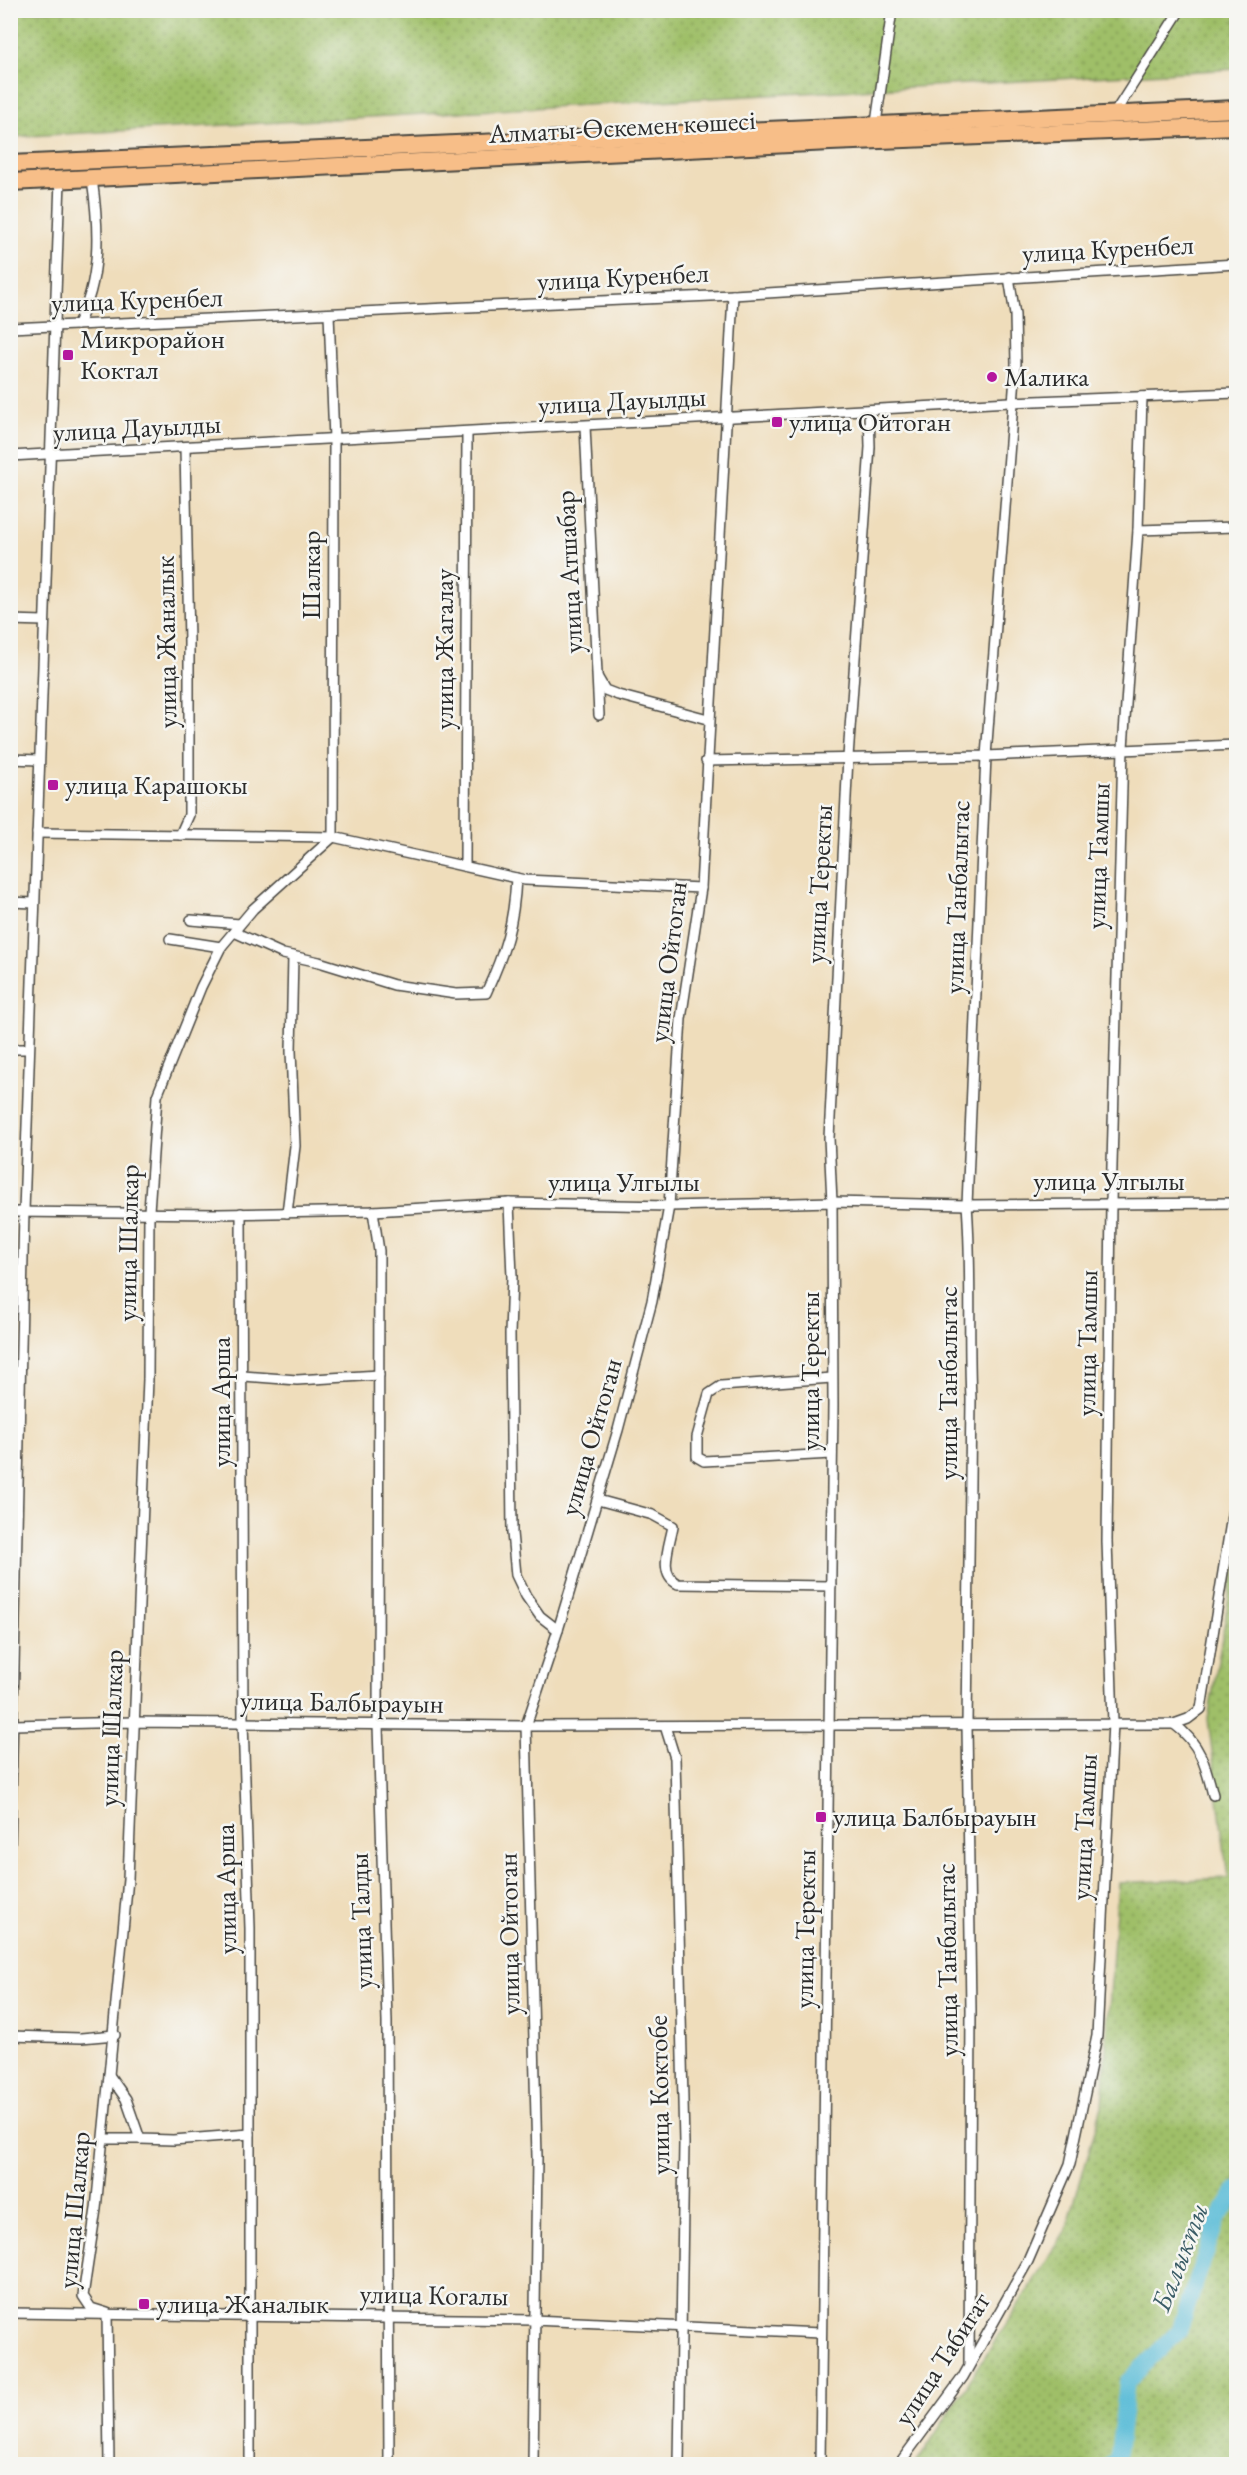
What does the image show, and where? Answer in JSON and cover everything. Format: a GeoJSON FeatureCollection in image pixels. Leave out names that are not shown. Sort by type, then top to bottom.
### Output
{"type":"FeatureCollection","features":[{"type":"Feature","properties":{"kind":"highway","name":"Алматы-Өскемен көшесі"},"geometry":{"type":"LineString","coordinates":[[10,164],[830,125],[1236,109]]}},
{"type":"Feature","properties":{"kind":"highway"},"geometry":{"type":"LineString","coordinates":[[830,125],[830,142]]}},
{"type":"Feature","properties":{"kind":"highway","name":"Алматы-Өскемен көшесі"},"geometry":{"type":"LineString","coordinates":[[10,182],[830,142],[1236,126]]}},
{"type":"Feature","properties":{"kind":"highway"},"geometry":{"type":"LineString","coordinates":[[80,160],[86,179]]}},
{"type":"Feature","properties":{"kind":"street"},"geometry":{"type":"LineString","coordinates":[[876,123],[892,10]]}},
{"type":"Feature","properties":{"kind":"street"},"geometry":{"type":"LineString","coordinates":[[1114,114],[1180,10]]}},
{"type":"Feature","properties":{"kind":"street"},"geometry":{"type":"LineString","coordinates":[[77,325],[92,291],[97,232],[86,179]]}},
{"type":"Feature","properties":{"kind":"street"},"geometry":{"type":"LineString","coordinates":[[10,1849],[13,1725],[11,1710],[24,1211],[60,180]]}},
{"type":"Feature","properties":{"kind":"street","name":"улица Куренбел"},"geometry":{"type":"LineString","coordinates":[[10,328],[733,294],[1236,264]]}},
{"type":"Feature","properties":{"kind":"street","name":"улица Танбалытас"},"geometry":{"type":"LineString","coordinates":[[969,2366],[971,2010],[967,1725],[971,1400],[970,1246],[967,1205],[986,756],[1005,486],[1014,402],[1015,315],[1009,277]]}},
{"type":"Feature","properties":{"kind":"street","name":"улица Ойтоган"},"geometry":{"type":"LineString","coordinates":[[533,2464],[533,2320],[537,2157],[526,1726],[598,1500],[652,1301],[669,1206],[681,1019],[701,888],[708,719],[733,294]]}},
{"type":"Feature","properties":{"kind":"street","name":"Шалкар"},"geometry":{"type":"LineString","coordinates":[[330,314],[334,439],[333,837]]}},
{"type":"Feature","properties":{"kind":"street","name":"улица Дауылды"},"geometry":{"type":"LineString","coordinates":[[10,456],[1014,402],[1236,393]]}},
{"type":"Feature","properties":{"kind":"street","name":"улица Тамшы"},"geometry":{"type":"LineString","coordinates":[[1020,2275],[1070,2164],[1096,2036],[1113,1723],[1107,1540],[1111,1203],[1123,748],[1138,530],[1142,397]]}},
{"type":"Feature","properties":{"kind":"street","name":"улица Теректы"},"geometry":{"type":"LineString","coordinates":[[820,2464],[832,1454],[832,1202],[829,1138],[848,757],[869,476],[869,410]]}},
{"type":"Feature","properties":{"kind":"street","name":"улица Атшабар"},"geometry":{"type":"LineString","coordinates":[[585,426],[599,715]]}},
{"type":"Feature","properties":{"kind":"street","name":"улица Жагалау"},"geometry":{"type":"LineString","coordinates":[[465,866],[467,432]]}},
{"type":"Feature","properties":{"kind":"street","name":"улица Жаналык"},"geometry":{"type":"LineString","coordinates":[[180,835],[189,815],[189,642],[185,447]]}},
{"type":"Feature","properties":{"kind":"street"},"geometry":{"type":"LineString","coordinates":[[1138,530],[1236,527]]}},
{"type":"Feature","properties":{"kind":"street"},"geometry":{"type":"LineString","coordinates":[[10,620],[44,621]]}},
{"type":"Feature","properties":{"kind":"street"},"geometry":{"type":"LineString","coordinates":[[597,676],[605,690],[708,719]]}},
{"type":"Feature","properties":{"kind":"street"},"geometry":{"type":"LineString","coordinates":[[706,761],[986,756],[1123,748],[1236,745]]}},
{"type":"Feature","properties":{"kind":"street"},"geometry":{"type":"LineString","coordinates":[[10,759],[39,760]]}},
{"type":"Feature","properties":{"kind":"street"},"geometry":{"type":"LineString","coordinates":[[37,833],[333,837],[516,878],[701,888]]}},
{"type":"Feature","properties":{"kind":"street","name":"улица Шалкар"},"geometry":{"type":"LineString","coordinates":[[109,2464],[107,2313],[91,2308],[83,2296],[93,2232],[115,2035],[128,1879],[148,1379],[149,1211],[157,1096],[201,987],[221,947],[253,909],[333,837]]}},
{"type":"Feature","properties":{"kind":"street"},"geometry":{"type":"LineString","coordinates":[[191,920],[237,928],[293,956],[394,985],[456,994],[486,993],[504,950],[514,915],[516,878]]}},
{"type":"Feature","properties":{"kind":"street"},"geometry":{"type":"LineString","coordinates":[[10,902],[34,903]]}},
{"type":"Feature","properties":{"kind":"street"},"geometry":{"type":"LineString","coordinates":[[170,939],[221,947]]}},
{"type":"Feature","properties":{"kind":"street"},"geometry":{"type":"LineString","coordinates":[[287,1213],[295,1146],[291,1051],[293,956]]}},
{"type":"Feature","properties":{"kind":"street"},"geometry":{"type":"LineString","coordinates":[[10,1049],[29,1049]]}},
{"type":"Feature","properties":{"kind":"street","name":"улица Улгылы"},"geometry":{"type":"LineString","coordinates":[[10,1212],[287,1213],[373,1211],[509,1203],[669,1206],[832,1202],[967,1205],[1236,1203]]}},
{"type":"Feature","properties":{"kind":"street"},"geometry":{"type":"LineString","coordinates":[[509,1203],[512,1277],[510,1334],[512,1533],[516,1575],[526,1596],[540,1616],[558,1630]]}},
{"type":"Feature","properties":{"kind":"street","name":"улица Талды"},"geometry":{"type":"LineString","coordinates":[[373,1211],[379,1251],[378,1725],[387,2022],[386,2316],[389,2464]]}},
{"type":"Feature","properties":{"kind":"street","name":"улица Арша"},"geometry":{"type":"LineString","coordinates":[[241,1213],[243,1722],[250,1928],[250,2464]]}},
{"type":"Feature","properties":{"kind":"street"},"geometry":{"type":"LineString","coordinates":[[243,1376],[297,1380],[379,1376]]}},
{"type":"Feature","properties":{"kind":"street"},"geometry":{"type":"LineString","coordinates":[[832,1378],[721,1386],[709,1394],[697,1437],[697,1456],[705,1461],[832,1454]]}},
{"type":"Feature","properties":{"kind":"street"},"geometry":{"type":"LineString","coordinates":[[1174,1724],[1188,1719],[1201,1708],[1236,1491]]}},
{"type":"Feature","properties":{"kind":"street"},"geometry":{"type":"LineString","coordinates":[[598,1500],[653,1515],[674,1526],[666,1572],[670,1580],[678,1584],[831,1587]]}},
{"type":"Feature","properties":{"kind":"street","name":"улица Балбырауын"},"geometry":{"type":"LineString","coordinates":[[13,1725],[133,1722],[526,1726],[1174,1724]]}},
{"type":"Feature","properties":{"kind":"street"},"geometry":{"type":"LineString","coordinates":[[1174,1724],[1189,1734],[1200,1750],[1213,1796]]}},
{"type":"Feature","properties":{"kind":"street","name":"улица Коктобе"},"geometry":{"type":"LineString","coordinates":[[665,1726],[676,1769],[684,2143],[679,2464]]}},
{"type":"Feature","properties":{"kind":"street"},"geometry":{"type":"LineString","coordinates":[[10,2036],[81,2038],[115,2035]]}},
{"type":"Feature","properties":{"kind":"street"},"geometry":{"type":"LineString","coordinates":[[109,2075],[126,2099],[140,2139]]}},
{"type":"Feature","properties":{"kind":"street"},"geometry":{"type":"LineString","coordinates":[[103,2139],[250,2134]]}},
{"type":"Feature","properties":{"kind":"street","name":"улица Табигат"},"geometry":{"type":"LineString","coordinates":[[899,2464],[969,2366],[1020,2275]]}},
{"type":"Feature","properties":{"kind":"street","name":"улица Когалы"},"geometry":{"type":"LineString","coordinates":[[10,2313],[386,2316],[820,2333]]}},
{"type":"Feature","properties":{"kind":"green space"},"geometry":{"type":"Polygon","coordinates":[[[11,11],[1236,11],[1236,69],[11,137],[11,11]]]}},
{"type":"Feature","properties":{"kind":"green space"},"geometry":{"type":"Polygon","coordinates":[[[1236,1556],[1236,2464],[916,2464],[1066,2231],[1102,2106],[1118,1883],[1228,1878],[1208,1719],[1236,1556]]]}},
{"type":"Feature","properties":{"kind":"waterway","name":"Балыкты"},"geometry":{"type":"LineString","coordinates":[[1112,2464],[1117,2462],[1127,2382],[1179,2331],[1217,2221],[1236,2190]]}},
{"type":"Feature","properties":{"kind":"place","name":"Микрорайон Коктал"},"geometry":{"type":"Point","coordinates":[68,355]}},
{"type":"Feature","properties":{"kind":"place","name":"Малика"},"geometry":{"type":"Point","coordinates":[992,377]}},
{"type":"Feature","properties":{"kind":"place","name":"улица Ойтоган"},"geometry":{"type":"Point","coordinates":[777,422]}},
{"type":"Feature","properties":{"kind":"place","name":"улица Карашокы"},"geometry":{"type":"Point","coordinates":[53,785]}},
{"type":"Feature","properties":{"kind":"place","name":"улица Балбырауын"},"geometry":{"type":"Point","coordinates":[821,1817]}},
{"type":"Feature","properties":{"kind":"place","name":"улица Жаналык"},"geometry":{"type":"Point","coordinates":[144,2304]}}]}
